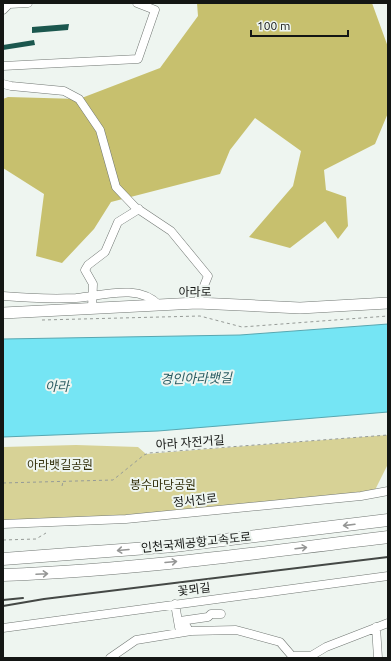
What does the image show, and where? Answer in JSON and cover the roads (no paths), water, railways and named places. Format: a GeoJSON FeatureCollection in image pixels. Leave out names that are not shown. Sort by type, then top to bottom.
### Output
{"type":"FeatureCollection","features":[{"type":"Feature","properties":{"kind":"highway","name":"인천국제공항고속도로"},"geometry":{"type":"LineString","coordinates":[[3,558],[174,546],[388,520]]}},
{"type":"Feature","properties":{"kind":"highway","name":"인천국제공항고속도로"},"geometry":{"type":"LineString","coordinates":[[3,576],[194,560],[388,537]]}},
{"type":"Feature","properties":{"kind":"main road","name":"아라로"},"geometry":{"type":"LineString","coordinates":[[3,313],[197,303],[300,308],[388,303]]}},
{"type":"Feature","properties":{"kind":"street"},"geometry":{"type":"LineString","coordinates":[[3,10],[9,4],[28,3]]}},
{"type":"Feature","properties":{"kind":"street"},"geometry":{"type":"LineString","coordinates":[[3,66],[138,59],[155,10],[137,3]]}},
{"type":"Feature","properties":{"kind":"street"},"geometry":{"type":"LineString","coordinates":[[3,84],[64,91],[79,99],[100,130],[116,187],[139,209],[171,232],[208,276],[197,303]]}},
{"type":"Feature","properties":{"kind":"street"},"geometry":{"type":"LineString","coordinates":[[92,308],[93,284],[86,270],[88,265],[105,252],[118,222],[139,209]]}},
{"type":"Feature","properties":{"kind":"street"},"geometry":{"type":"LineString","coordinates":[[3,296],[52,298],[122,292],[136,294],[155,301],[159,305]]}},
{"type":"Feature","properties":{"kind":"street","name":"정서진로"},"geometry":{"type":"LineString","coordinates":[[3,524],[126,519],[361,496],[388,491]]}},
{"type":"Feature","properties":{"kind":"street","name":"꽃뫼길"},"geometry":{"type":"LineString","coordinates":[[3,628],[388,576]]}},
{"type":"Feature","properties":{"kind":"street"},"geometry":{"type":"LineString","coordinates":[[175,604],[179,627],[181,629],[197,626],[220,626],[221,618],[210,614],[208,617],[180,621],[178,619]]}},
{"type":"Feature","properties":{"kind":"street"},"geometry":{"type":"LineString","coordinates":[[110,658],[136,640],[191,630],[236,630],[280,642],[292,656],[311,656],[326,647],[388,623]]}},
{"type":"Feature","properties":{"kind":"street"},"geometry":{"type":"LineString","coordinates":[[376,627],[378,658]]}},
{"type":"Feature","properties":{"kind":"water","name":"아라"},"geometry":{"type":"Polygon","coordinates":[[[388,324],[388,412],[158,431],[3,437],[3,339],[240,335],[388,324]]]}},
{"type":"Feature","properties":{"kind":"railway"},"geometry":{"type":"LineString","coordinates":[[3,606],[44,599],[388,557]]}},
{"type":"Feature","properties":{"kind":"railway"},"geometry":{"type":"LineString","coordinates":[[3,600],[23,598]]}},
{"type":"Feature","properties":{"kind":"water label","name":"경인아라뱃길"},"geometry":{"type":"Point","coordinates":[196,378]}},
{"type":"Feature","properties":{"kind":"park label","name":"아라뱃길공원"},"geometry":{"type":"Point","coordinates":[60,464]}},
{"type":"Feature","properties":{"kind":"park label","name":"봉수마당공원"},"geometry":{"type":"Point","coordinates":[163,484]}}]}
